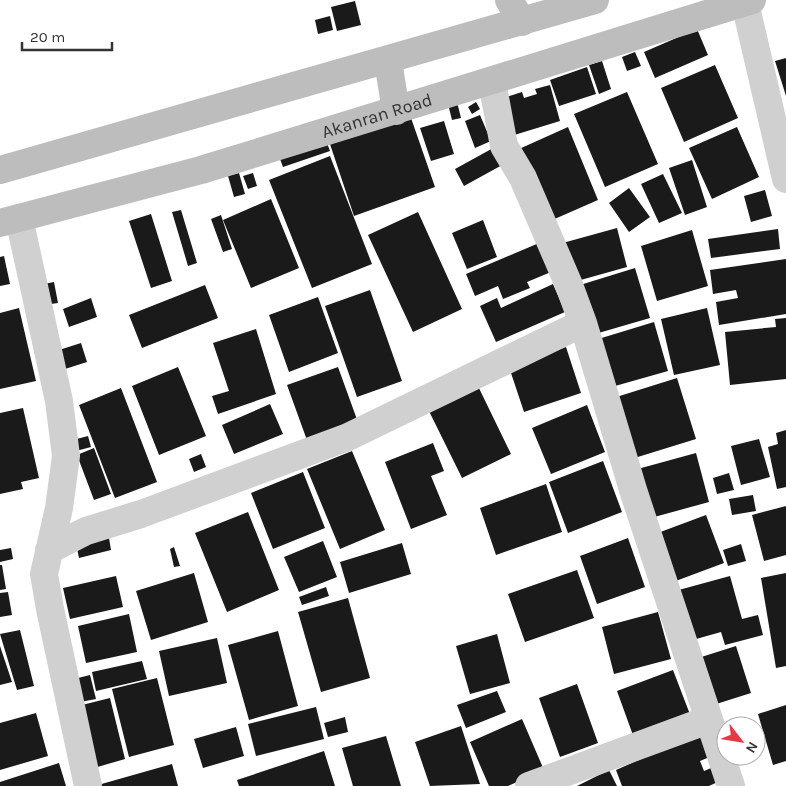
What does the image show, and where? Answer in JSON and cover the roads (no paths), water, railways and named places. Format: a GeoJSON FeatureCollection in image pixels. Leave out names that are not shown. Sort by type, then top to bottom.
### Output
{"type":"FeatureCollection","features":[{"type":"Feature","properties":{"kind":"main road"},"geometry":{"type":"LineString","coordinates":[[0,170],[388,61],[516,11],[595,0]]}},
{"type":"Feature","properties":{"kind":"main road","name":"Akanran Road"},"geometry":{"type":"LineString","coordinates":[[10,220],[201,170],[748,2]]}},
{"type":"Feature","properties":{"kind":"main road"},"geometry":{"type":"LineString","coordinates":[[388,61],[396,111]]}},
{"type":"Feature","properties":{"kind":"street"},"geometry":{"type":"LineString","coordinates":[[748,2],[786,180]]}},
{"type":"Feature","properties":{"kind":"street"},"geometry":{"type":"LineString","coordinates":[[492,82],[504,146],[523,178],[569,285],[583,323],[634,493],[731,786]]}},
{"type":"Feature","properties":{"kind":"street"},"geometry":{"type":"LineString","coordinates":[[10,220],[59,401],[66,456],[59,508],[44,574],[88,786]]}},
{"type":"Feature","properties":{"kind":"street"},"geometry":{"type":"LineString","coordinates":[[49,550],[86,530],[141,514],[348,438],[583,323]]}},
{"type":"Feature","properties":{"kind":"street"},"geometry":{"type":"LineString","coordinates":[[529,786],[708,720]]}}]}
